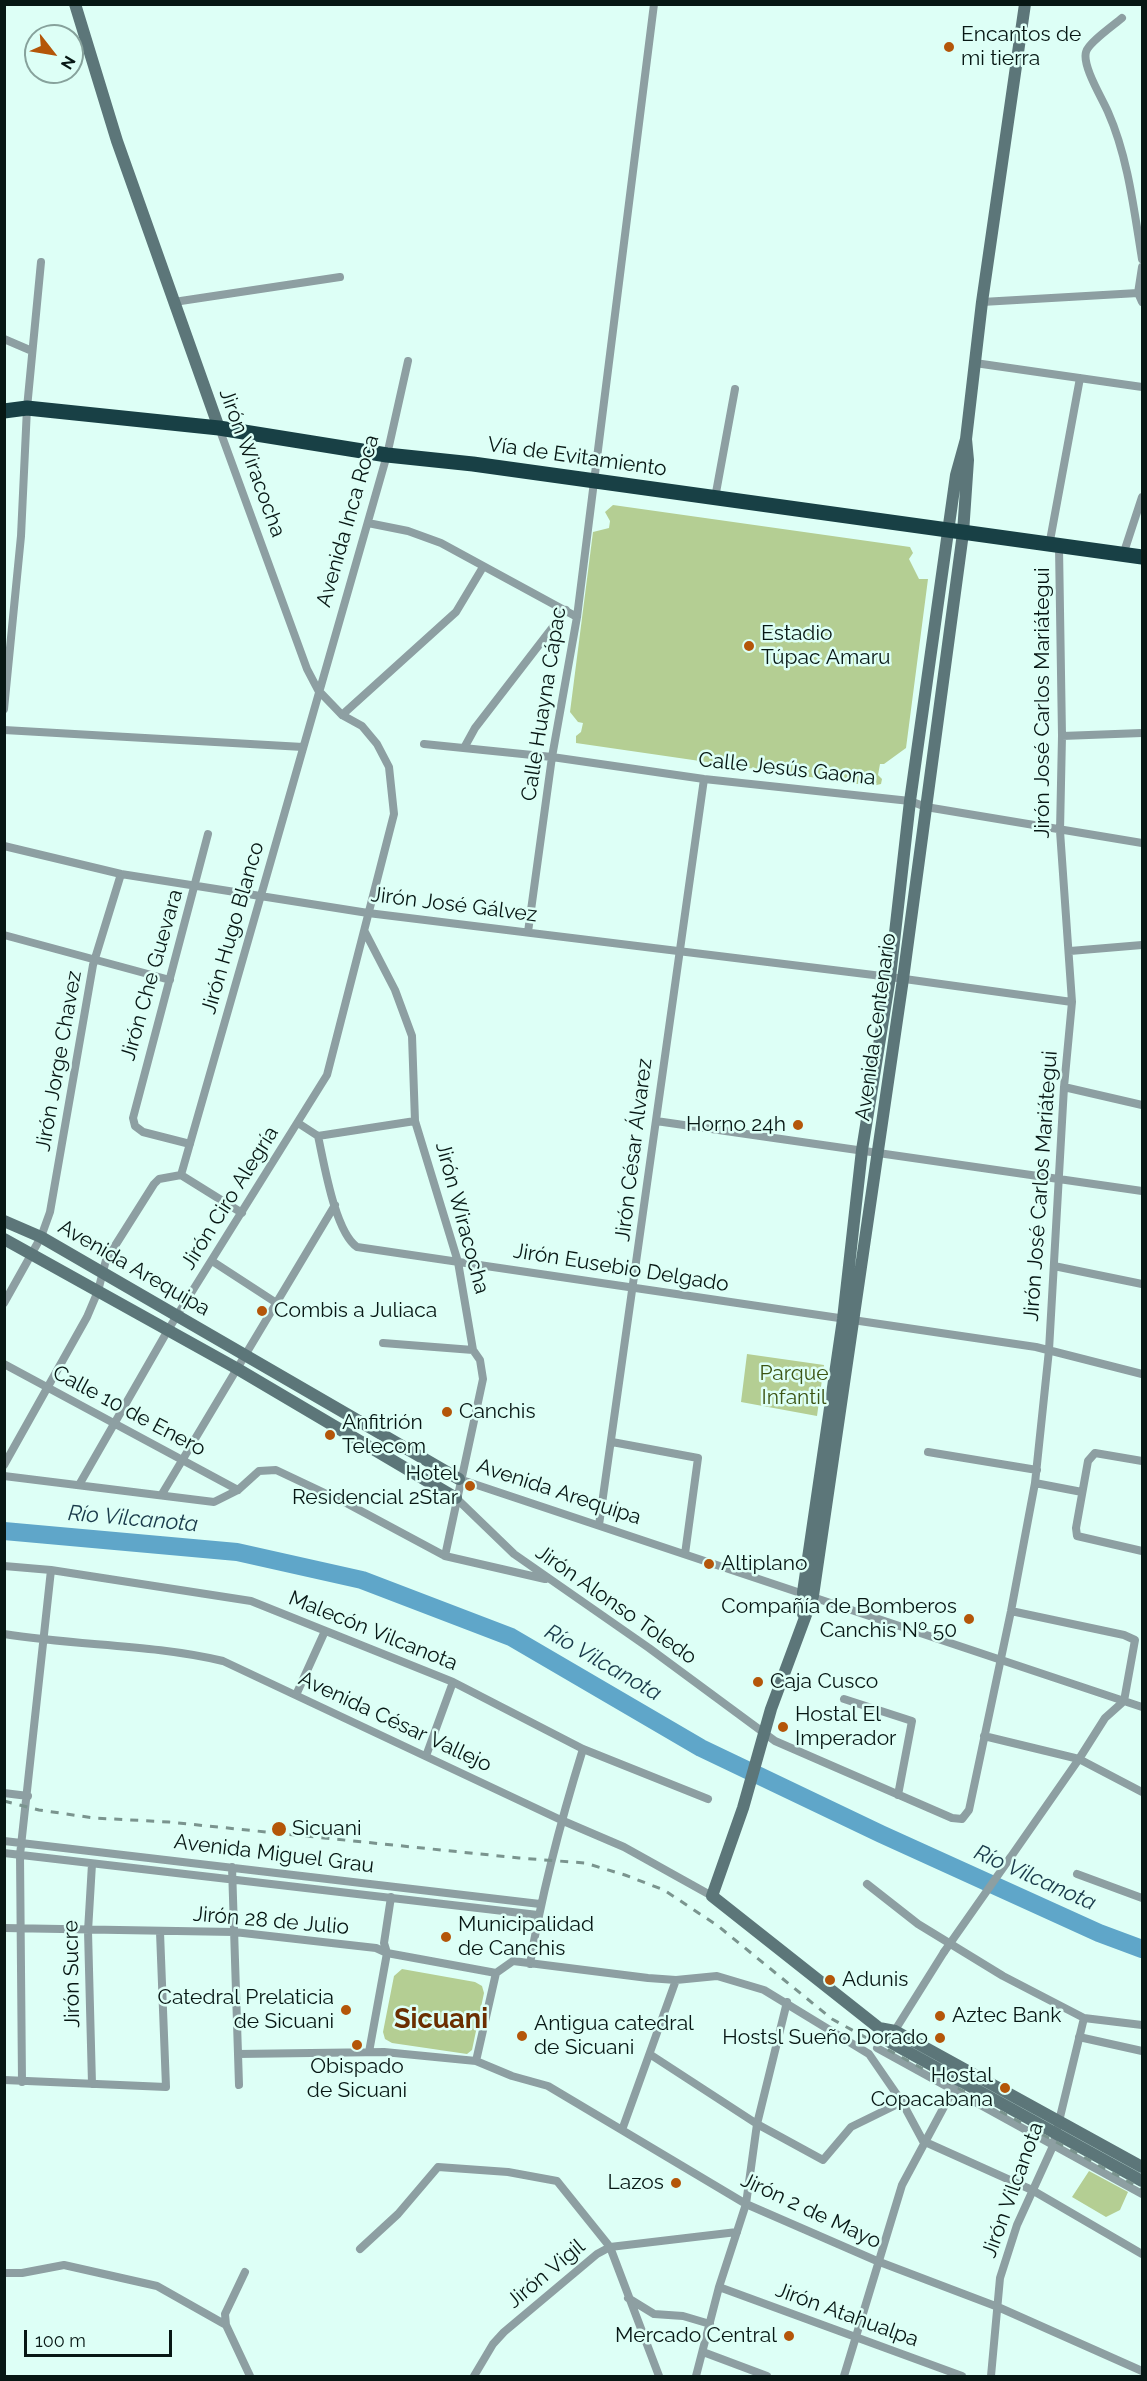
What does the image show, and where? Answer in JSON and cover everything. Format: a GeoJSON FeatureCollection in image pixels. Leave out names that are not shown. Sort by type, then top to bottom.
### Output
{"type":"FeatureCollection","features":[{"type":"Feature","properties":{"kind":"highway","name":"Vía de Evitamiento"},"geometry":{"type":"LineString","coordinates":[[4,411],[27,408],[219,428],[387,455],[594,481],[1054,547],[1143,557]]}},
{"type":"Feature","properties":{"kind":"street","name":"Jirón Wiracocha"},"geometry":{"type":"LineString","coordinates":[[75,4],[117,141],[295,639],[318,690],[342,715],[362,726],[377,744],[388,767],[394,814],[368,913]]}},
{"type":"Feature","properties":{"kind":"street","name":"Calle Huayna Cápac"},"geometry":{"type":"LineString","coordinates":[[528,932],[552,757],[577,617],[654,4]]}},
{"type":"Feature","properties":{"kind":"street"},"geometry":{"type":"LineString","coordinates":[[1025,4],[982,302],[966,439],[958,462],[956,532],[910,801],[890,977],[862,1150],[848,1319],[808,1594],[763,1732],[743,1808],[712,1896],[879,2028],[887,2040],[1053,2146],[1143,2194]]}},
{"type":"Feature","properties":{"kind":"street"},"geometry":{"type":"LineString","coordinates":[[1122,18],[1088,47],[1085,60],[1109,115],[1119,146],[1128,177],[1143,259]]}},
{"type":"Feature","properties":{"kind":"street"},"geometry":{"type":"LineString","coordinates":[[4,709],[21,536],[27,408],[41,262]]}},
{"type":"Feature","properties":{"kind":"street"},"geometry":{"type":"LineString","coordinates":[[982,302],[1141,295],[1143,267]]}},
{"type":"Feature","properties":{"kind":"street"},"geometry":{"type":"LineString","coordinates":[[174,302],[340,277]]}},
{"type":"Feature","properties":{"kind":"street"},"geometry":{"type":"LineString","coordinates":[[4,339],[32,351]]}},
{"type":"Feature","properties":{"kind":"street","name":"Avenida Inca Roca"},"geometry":{"type":"LineString","coordinates":[[318,690],[387,455],[408,361]]}},
{"type":"Feature","properties":{"kind":"street"},"geometry":{"type":"LineString","coordinates":[[975,363],[1143,387]]}},
{"type":"Feature","properties":{"kind":"street","name":"Jirón José Carlos Mariátegui"},"geometry":{"type":"LineString","coordinates":[[962,1819],[969,1810],[1035,1483],[1049,1350],[1064,1087],[1072,1002],[1060,831],[1062,736],[1054,547],[1080,378]]}},
{"type":"Feature","properties":{"kind":"street"},"geometry":{"type":"LineString","coordinates":[[715,498],[735,389]]}},
{"type":"Feature","properties":{"kind":"street"},"geometry":{"type":"LineString","coordinates":[[1123,555],[1143,497]]}},
{"type":"Feature","properties":{"kind":"street"},"geometry":{"type":"LineString","coordinates":[[368,523],[408,531],[441,543],[577,617]]}},
{"type":"Feature","properties":{"kind":"street","name":"Avenida Centenario"},"geometry":{"type":"LineString","coordinates":[[848,1319],[877,1151],[903,979],[926,807],[956,532]]}},
{"type":"Feature","properties":{"kind":"street"},"geometry":{"type":"LineString","coordinates":[[342,715],[456,612],[483,567]]}},
{"type":"Feature","properties":{"kind":"street"},"geometry":{"type":"LineString","coordinates":[[464,748],[475,728],[566,610]]}},
{"type":"Feature","properties":{"kind":"street","name":"Jirón Hugo Blanco"},"geometry":{"type":"LineString","coordinates":[[181,1175],[318,690]]}},
{"type":"Feature","properties":{"kind":"street"},"geometry":{"type":"LineString","coordinates":[[4,730],[303,747]]}},
{"type":"Feature","properties":{"kind":"street"},"geometry":{"type":"LineString","coordinates":[[1062,736],[1143,733]]}},
{"type":"Feature","properties":{"kind":"street","name":"Calle Jesús Gaona"},"geometry":{"type":"LineString","coordinates":[[424,744],[552,757],[704,778],[910,801],[926,807],[1143,843]]}},
{"type":"Feature","properties":{"kind":"street","name":"Jirón César Álvarez"},"geometry":{"type":"LineString","coordinates":[[599,1525],[634,1290],[678,951],[704,778]]}},
{"type":"Feature","properties":{"kind":"street","name":"Jirón Che Guevara"},"geometry":{"type":"LineString","coordinates":[[190,1144],[143,1132],[135,1126],[134,1108],[196,887],[208,834]]}},
{"type":"Feature","properties":{"kind":"street","name":"Jirón José Gálvez"},"geometry":{"type":"LineString","coordinates":[[4,846],[121,874],[368,913],[890,977],[1072,1002]]}},
{"type":"Feature","properties":{"kind":"street","name":"Jirón Jorge Chavez"},"geometry":{"type":"LineString","coordinates":[[4,1303],[41,1237],[55,1193],[94,960],[121,874]]}},
{"type":"Feature","properties":{"kind":"street","name":"Jirón Ciro Alegría"},"geometry":{"type":"LineString","coordinates":[[79,1485],[168,1330],[327,1075],[368,913]]}},
{"type":"Feature","properties":{"kind":"street","name":"Jirón Wiracocha"},"geometry":{"type":"LineString","coordinates":[[365,932],[394,990],[412,1036],[415,1121],[458,1262],[474,1350],[480,1360],[483,1379],[459,1479],[444,1556]]}},
{"type":"Feature","properties":{"kind":"street"},"geometry":{"type":"LineString","coordinates":[[4,935],[170,980]]}},
{"type":"Feature","properties":{"kind":"street"},"geometry":{"type":"LineString","coordinates":[[1070,951],[1143,945]]}},
{"type":"Feature","properties":{"kind":"street"},"geometry":{"type":"LineString","coordinates":[[1064,1087],[1143,1105]]}},
{"type":"Feature","properties":{"kind":"street"},"geometry":{"type":"LineString","coordinates":[[298,1122],[318,1136],[415,1121]]}},
{"type":"Feature","properties":{"kind":"street"},"geometry":{"type":"LineString","coordinates":[[656,1121],[1143,1191]]}},
{"type":"Feature","properties":{"kind":"street","name":"Jirón Eusebio Delgado"},"geometry":{"type":"LineString","coordinates":[[318,1136],[335,1205],[349,1241],[357,1247],[1049,1350],[1143,1374]]}},
{"type":"Feature","properties":{"kind":"street"},"geometry":{"type":"LineString","coordinates":[[4,1465],[48,1388],[98,1291],[106,1260],[154,1184],[159,1179],[181,1175],[242,1213]]}},
{"type":"Feature","properties":{"kind":"street"},"geometry":{"type":"LineString","coordinates":[[162,1494],[335,1205]]}},
{"type":"Feature","properties":{"kind":"street","name":"Avenida Arequipa"},"geometry":{"type":"LineString","coordinates":[[4,1221],[41,1237],[459,1479],[1143,1707]]}},
{"type":"Feature","properties":{"kind":"street","name":"Avenida Arequipa"},"geometry":{"type":"LineString","coordinates":[[4,1239],[236,1368],[456,1498]]}},
{"type":"Feature","properties":{"kind":"street"},"geometry":{"type":"LineString","coordinates":[[212,1261],[275,1302]]}},
{"type":"Feature","properties":{"kind":"street"},"geometry":{"type":"LineString","coordinates":[[1054,1266],[1143,1284]]}},
{"type":"Feature","properties":{"kind":"street"},"geometry":{"type":"LineString","coordinates":[[383,1343],[474,1350]]}},
{"type":"Feature","properties":{"kind":"street","name":"Calle 10 de Enero"},"geometry":{"type":"LineString","coordinates":[[4,1364],[238,1490]]}},
{"type":"Feature","properties":{"kind":"street"},"geometry":{"type":"LineString","coordinates":[[612,1442],[698,1458],[685,1554]]}},
{"type":"Feature","properties":{"kind":"street"},"geometry":{"type":"LineString","coordinates":[[928,1452],[1037,1470]]}},
{"type":"Feature","properties":{"kind":"street"},"geometry":{"type":"LineString","coordinates":[[1143,1461],[1107,1453],[1095,1453],[1088,1461],[1076,1528],[1077,1536],[1143,1551]]}},
{"type":"Feature","properties":{"kind":"street"},"geometry":{"type":"LineString","coordinates":[[4,1476],[214,1502],[238,1490],[259,1471],[276,1470],[348,1504],[444,1556],[550,1580]]}},
{"type":"Feature","properties":{"kind":"street"},"geometry":{"type":"LineString","coordinates":[[1035,1483],[1082,1492]]}},
{"type":"Feature","properties":{"kind":"street","name":"Jirón Alonso Toledo"},"geometry":{"type":"LineString","coordinates":[[456,1498],[514,1554],[775,1741],[952,1818],[962,1819]]}},
{"type":"Feature","properties":{"kind":"street","name":"Malecón Vilcanota"},"geometry":{"type":"LineString","coordinates":[[4,1566],[51,1570],[251,1602],[453,1682],[583,1749],[708,1799]]}},
{"type":"Feature","properties":{"kind":"street"},"geometry":{"type":"LineString","coordinates":[[22,2082],[20,1855],[51,1570]]}},
{"type":"Feature","properties":{"kind":"street"},"geometry":{"type":"LineString","coordinates":[[869,2054],[887,2040],[944,1952],[1079,1759],[1105,1718],[1124,1701],[1134,1640],[1011,1611]]}},
{"type":"Feature","properties":{"kind":"street"},"geometry":{"type":"LineString","coordinates":[[297,1695],[325,1631]]}},
{"type":"Feature","properties":{"kind":"street","name":"Avenida César Vallejo"},"geometry":{"type":"LineString","coordinates":[[4,1634],[45,1641],[192,1654],[223,1661],[561,1820],[624,1846],[712,1896]]}},
{"type":"Feature","properties":{"kind":"street"},"geometry":{"type":"LineString","coordinates":[[426,1756],[453,1682]]}},
{"type":"Feature","properties":{"kind":"street"},"geometry":{"type":"LineString","coordinates":[[844,1699],[912,1721],[898,1795]]}},
{"type":"Feature","properties":{"kind":"street"},"geometry":{"type":"LineString","coordinates":[[984,1736],[1079,1759],[1143,1792]]}},
{"type":"Feature","properties":{"kind":"street"},"geometry":{"type":"LineString","coordinates":[[530,1964],[540,1904],[561,1820],[583,1749]]}},
{"type":"Feature","properties":{"kind":"street"},"geometry":{"type":"LineString","coordinates":[[4,1793],[28,1796]]}},
{"type":"Feature","properties":{"kind":"street","name":"Avenida Miguel Grau"},"geometry":{"type":"LineString","coordinates":[[4,1841],[540,1904]]}},
{"type":"Feature","properties":{"kind":"street","name":"Avenida Miguel Grau"},"geometry":{"type":"LineString","coordinates":[[4,1853],[231,1880],[317,1887],[538,1915]]}},
{"type":"Feature","properties":{"kind":"street","name":"Jirón Sucre"},"geometry":{"type":"LineString","coordinates":[[92,1864],[88,1931],[92,2084]]}},
{"type":"Feature","properties":{"kind":"street"},"geometry":{"type":"LineString","coordinates":[[232,1868],[239,2085]]}},
{"type":"Feature","properties":{"kind":"street"},"geometry":{"type":"LineString","coordinates":[[1077,1874],[1143,1898]]}},
{"type":"Feature","properties":{"kind":"street"},"geometry":{"type":"LineString","coordinates":[[867,1884],[918,1924],[1003,1976],[1084,2018],[1143,2025]]}},
{"type":"Feature","properties":{"kind":"street"},"geometry":{"type":"LineString","coordinates":[[369,2052],[387,1953],[384,1943],[391,1897]]}},
{"type":"Feature","properties":{"kind":"street","name":"Jirón 28 de Julio"},"geometry":{"type":"LineString","coordinates":[[4,1928],[234,1932],[376,1948],[387,1953],[496,1973]]}},
{"type":"Feature","properties":{"kind":"street"},"geometry":{"type":"LineString","coordinates":[[4,2080],[166,2087],[160,1932]]}},
{"type":"Feature","properties":{"kind":"street"},"geometry":{"type":"LineString","coordinates":[[476,2061],[496,1973],[513,1961],[676,1980],[717,1976],[748,1983],[787,2002],[869,2054],[902,2102],[923,2141],[1032,2190],[1143,2254]]}},
{"type":"Feature","properties":{"kind":"street"},"geometry":{"type":"LineString","coordinates":[[622,2130],[651,2055],[676,1980]]}},
{"type":"Feature","properties":{"kind":"street"},"geometry":{"type":"LineString","coordinates":[[696,2376],[719,2287],[746,2204],[757,2124],[787,2002]]}},
{"type":"Feature","properties":{"kind":"street","name":"Jirón Vilcanota"},"geometry":{"type":"LineString","coordinates":[[991,2376],[1000,2278],[1017,2225],[1053,2146],[1084,2018]]}},
{"type":"Feature","properties":{"kind":"street"},"geometry":{"type":"LineString","coordinates":[[1079,2037],[1143,2051]]}},
{"type":"Feature","properties":{"kind":"street"},"geometry":{"type":"LineString","coordinates":[[887,2040],[966,2069],[1143,2167]]}},
{"type":"Feature","properties":{"kind":"street","name":"Jirón 2 de Mayo"},"geometry":{"type":"LineString","coordinates":[[238,2054],[369,2052],[476,2061],[512,2076],[548,2086],[746,2204],[877,2261],[998,2307],[1142,2371]]}},
{"type":"Feature","properties":{"kind":"street"},"geometry":{"type":"LineString","coordinates":[[651,2055],[757,2124],[824,2160],[851,2127],[902,2102]]}},
{"type":"Feature","properties":{"kind":"street"},"geometry":{"type":"LineString","coordinates":[[844,2376],[877,2261],[902,2186],[923,2141],[966,2069]]}},
{"type":"Feature","properties":{"kind":"street"},"geometry":{"type":"LineString","coordinates":[[955,2084],[1055,2133],[1143,2181]]}},
{"type":"Feature","properties":{"kind":"street"},"geometry":{"type":"LineString","coordinates":[[360,2249],[398,2214],[438,2167],[508,2172],[557,2181],[610,2247],[659,2376]]}},
{"type":"Feature","properties":{"kind":"street","name":"Jirón Vigil"},"geometry":{"type":"LineString","coordinates":[[474,2376],[493,2343],[504,2332],[597,2254],[610,2247],[737,2232]]}},
{"type":"Feature","properties":{"kind":"street"},"geometry":{"type":"LineString","coordinates":[[4,2273],[22,2273],[64,2265],[157,2286],[226,2325]]}},
{"type":"Feature","properties":{"kind":"street"},"geometry":{"type":"LineString","coordinates":[[246,2272],[225,2314],[226,2325],[250,2376]]}},
{"type":"Feature","properties":{"kind":"street","name":"Jirón Atahualpa"},"geometry":{"type":"LineString","coordinates":[[719,2287],[962,2376]]}},
{"type":"Feature","properties":{"kind":"street"},"geometry":{"type":"LineString","coordinates":[[628,2298],[654,2314],[683,2316],[710,2324]]}},
{"type":"Feature","properties":{"kind":"street"},"geometry":{"type":"LineString","coordinates":[[703,2352],[767,2376]]}},
{"type":"Feature","properties":{"kind":"green space","name":"Estadio Túpac Amaru"},"geometry":{"type":"Polygon","coordinates":[[[613,505],[910,547],[913,553],[909,559],[919,579],[928,579],[906,748],[884,764],[880,764],[878,775],[882,779],[881,784],[872,786],[576,743],[576,736],[581,732],[583,723],[578,722],[570,712],[593,532],[609,528],[610,521],[605,512],[613,505]]]}},
{"type":"Feature","properties":{"kind":"green space","name":"Parque Infantil"},"geometry":{"type":"Polygon","coordinates":[[[747,1354],[824,1365],[817,1416],[741,1402],[747,1354]]]}},
{"type":"Feature","properties":{"kind":"green space"},"geometry":{"type":"Polygon","coordinates":[[[402,1969],[475,1982],[482,1986],[484,1993],[472,2050],[467,2054],[392,2043],[385,2039],[383,2032],[394,1976],[402,1969]]]}},
{"type":"Feature","properties":{"kind":"green space"},"geometry":{"type":"Polygon","coordinates":[[[1089,2171],[1128,2192],[1120,2210],[1106,2217],[1072,2197],[1089,2171]]]}},
{"type":"Feature","properties":{"kind":"waterway","name":"Río Vilcanota"},"geometry":{"type":"LineString","coordinates":[[4,1531],[237,1552],[362,1580],[511,1637],[701,1748],[881,1834],[1099,1933],[1142,1949]]}},
{"type":"Feature","properties":{"kind":"railway"},"geometry":{"type":"LineString","coordinates":[[4,1801],[39,1810],[94,1818],[169,1822],[585,1863],[625,1875],[664,1890],[718,1926],[832,2019],[1142,2189]]}},
{"type":"Feature","properties":{"kind":"place","name":"Encantos de mi tierra"},"geometry":{"type":"Point","coordinates":[949,47]}},
{"type":"Feature","properties":{"kind":"place","name":"Estadio Túpac Amaru"},"geometry":{"type":"Point","coordinates":[749,646]}},
{"type":"Feature","properties":{"kind":"place","name":"Horno 24h"},"geometry":{"type":"Point","coordinates":[798,1125]}},
{"type":"Feature","properties":{"kind":"place","name":"Combis a Juliaca"},"geometry":{"type":"Point","coordinates":[262,1311]}},
{"type":"Feature","properties":{"kind":"place","name":"Canchis"},"geometry":{"type":"Point","coordinates":[447,1412]}},
{"type":"Feature","properties":{"kind":"place","name":"Anfitrión Telecom"},"geometry":{"type":"Point","coordinates":[330,1435]}},
{"type":"Feature","properties":{"kind":"place","name":"Hotel Residencial 2Star"},"geometry":{"type":"Point","coordinates":[470,1486]}},
{"type":"Feature","properties":{"kind":"place","name":"Altiplano"},"geometry":{"type":"Point","coordinates":[709,1564]}},
{"type":"Feature","properties":{"kind":"place","name":"Compañía de Bomberos Canchis Nº 50"},"geometry":{"type":"Point","coordinates":[969,1619]}},
{"type":"Feature","properties":{"kind":"place","name":"Caja Cusco"},"geometry":{"type":"Point","coordinates":[758,1682]}},
{"type":"Feature","properties":{"kind":"place","name":"Hostal El Imperador"},"geometry":{"type":"Point","coordinates":[783,1727]}},
{"type":"Feature","properties":{"kind":"place","name":"Sicuani"},"geometry":{"type":"Point","coordinates":[279,1829]}},
{"type":"Feature","properties":{"kind":"place","name":"Municipalidad de Canchis"},"geometry":{"type":"Point","coordinates":[446,1937]}},
{"type":"Feature","properties":{"kind":"place","name":"Adunis"},"geometry":{"type":"Point","coordinates":[830,1980]}},
{"type":"Feature","properties":{"kind":"place","name":"Catedral Prelaticia de Sicuani"},"geometry":{"type":"Point","coordinates":[346,2010]}},
{"type":"Feature","properties":{"kind":"place","name":"Aztec Bank"},"geometry":{"type":"Point","coordinates":[940,2016]}},
{"type":"Feature","properties":{"kind":"place","name":"Antigua catedral de Sicuani"},"geometry":{"type":"Point","coordinates":[522,2036]}},
{"type":"Feature","properties":{"kind":"place","name":"Hostsl Sueño Dorado"},"geometry":{"type":"Point","coordinates":[940,2038]}},
{"type":"Feature","properties":{"kind":"place","name":"Obispado de Sicuani"},"geometry":{"type":"Point","coordinates":[357,2045]}},
{"type":"Feature","properties":{"kind":"place","name":"Hostal Copacabana"},"geometry":{"type":"Point","coordinates":[1005,2088]}},
{"type":"Feature","properties":{"kind":"place","name":"Lazos"},"geometry":{"type":"Point","coordinates":[676,2183]}},
{"type":"Feature","properties":{"kind":"place","name":"Mercado Central"},"geometry":{"type":"Point","coordinates":[789,2336]}},
{"type":"Feature","properties":{"kind":"district","name":"Sicuani"},"geometry":{"type":"Point","coordinates":[441,2020]}}]}
